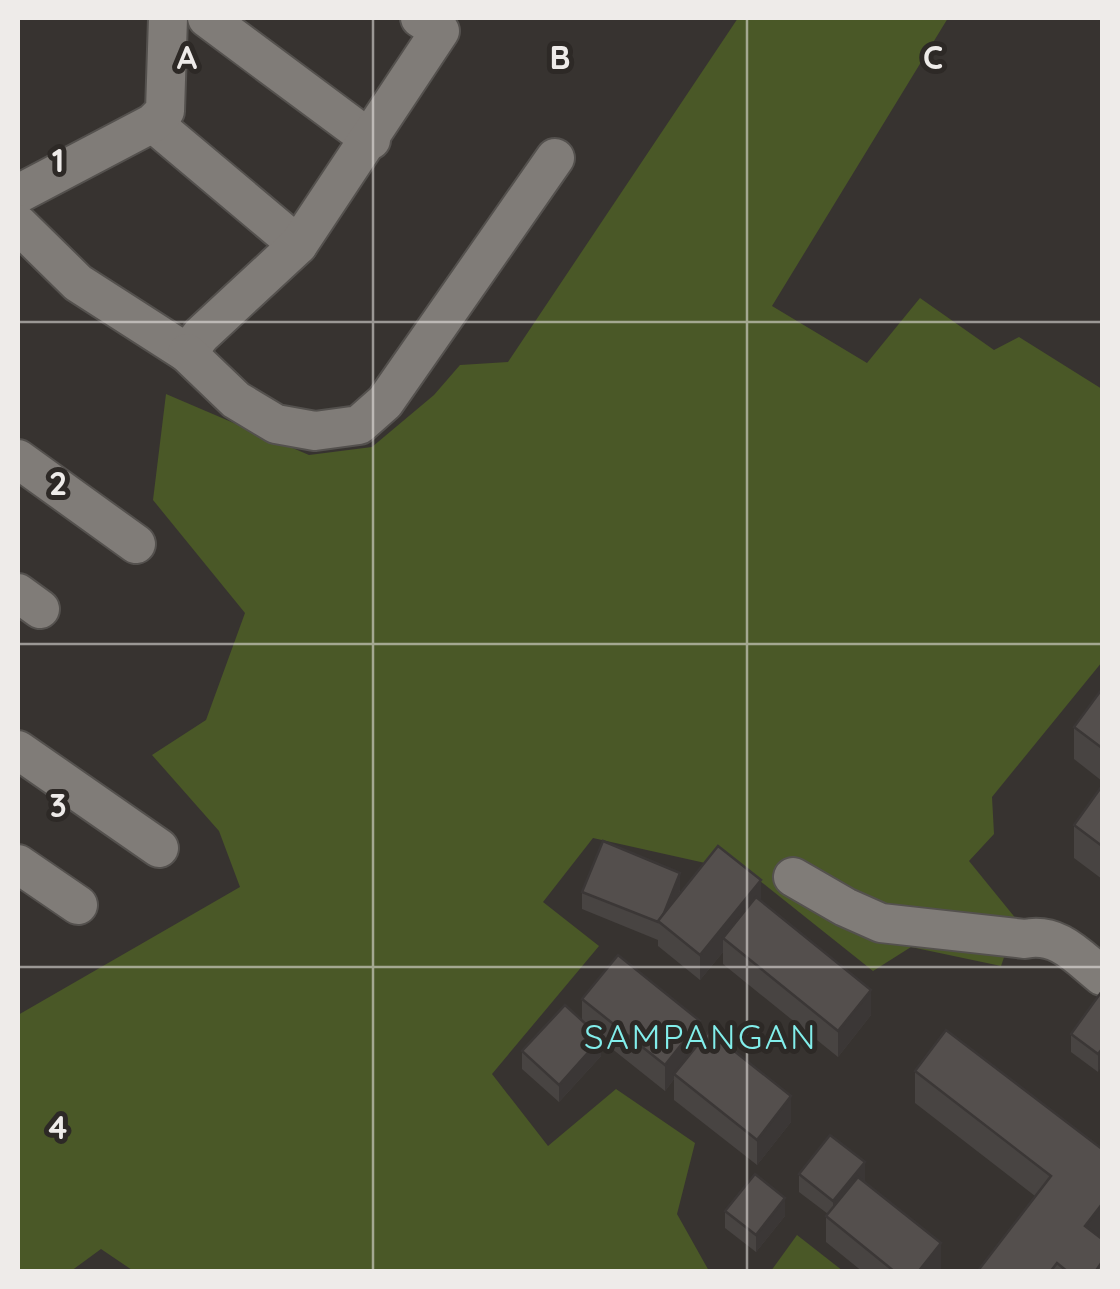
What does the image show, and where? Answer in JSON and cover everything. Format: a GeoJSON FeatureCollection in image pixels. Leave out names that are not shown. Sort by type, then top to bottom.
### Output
{"type":"FeatureCollection","features":[{"type":"Feature","properties":{"kind":"street"},"geometry":{"type":"LineString","coordinates":[[18,194],[153,122],[165,111],[168,18]]}},
{"type":"Feature","properties":{"kind":"street"},"geometry":{"type":"LineString","coordinates":[[207,18],[371,140]]}},
{"type":"Feature","properties":{"kind":"street"},"geometry":{"type":"LineString","coordinates":[[187,353],[200,335],[298,245],[371,140],[436,22]]}},
{"type":"Feature","properties":{"kind":"street"},"geometry":{"type":"LineString","coordinates":[[153,122],[298,245]]}},
{"type":"Feature","properties":{"kind":"street"},"geometry":{"type":"LineString","coordinates":[[18,224],[78,283],[187,353],[236,400],[276,424],[315,431],[358,425],[385,402],[555,158]]}},
{"type":"Feature","properties":{"kind":"street"},"geometry":{"type":"LineString","coordinates":[[18,459],[136,544]]}},
{"type":"Feature","properties":{"kind":"street"},"geometry":{"type":"LineString","coordinates":[[18,750],[158,848]]}},
{"type":"Feature","properties":{"kind":"street"},"geometry":{"type":"LineString","coordinates":[[18,864],[78,905]]}},
{"type":"Feature","properties":{"kind":"street"},"geometry":{"type":"LineString","coordinates":[[793,877],[882,923],[1025,939],[1042,935],[1067,948],[1102,976]]}},
{"type":"Feature","properties":{"kind":"green space"},"geometry":{"type":"Polygon","coordinates":[[[738,18],[948,18],[772,306],[867,363],[920,298],[994,350],[1019,337],[1102,389],[1102,662],[992,797],[994,834],[969,861],[1017,920],[1001,966],[911,947],[873,971],[750,873],[593,838],[543,902],[599,946],[492,1074],[548,1146],[616,1089],[695,1143],[677,1214],[709,1271],[135,1272],[101,1249],[71,1271],[18,1271],[18,1015],[240,887],[219,831],[152,755],[206,720],[245,613],[153,500],[166,394],[309,455],[372,447],[434,395],[460,365],[508,362],[738,18]]]}},
{"type":"Feature","properties":{"kind":"green space"},"geometry":{"type":"Polygon","coordinates":[[[797,1235],[843,1271],[771,1271],[797,1235]]]}},
{"type":"Feature","properties":{"kind":"building"},"geometry":{"type":"Polygon","coordinates":[[[1102,689],[1102,748],[1074,727],[1102,689]]]}},
{"type":"Feature","properties":{"kind":"building"},"geometry":{"type":"Polygon","coordinates":[[[1102,786],[1102,846],[1074,825],[1102,786]]]}},
{"type":"Feature","properties":{"kind":"building"},"geometry":{"type":"Polygon","coordinates":[[[603,841],[680,873],[658,922],[582,892],[603,841]]]}},
{"type":"Feature","properties":{"kind":"building"},"geometry":{"type":"Polygon","coordinates":[[[718,846],[761,880],[700,955],[658,921],[718,846]]]}},
{"type":"Feature","properties":{"kind":"building"},"geometry":{"type":"Polygon","coordinates":[[[756,897],[871,990],[838,1031],[723,938],[756,897]]]}},
{"type":"Feature","properties":{"kind":"building"},"geometry":{"type":"Polygon","coordinates":[[[618,955],[700,1021],[665,1065],[582,999],[618,955]]]}},
{"type":"Feature","properties":{"kind":"building"},"geometry":{"type":"Polygon","coordinates":[[[1102,991],[1102,1049],[1098,1054],[1071,1034],[1102,991]]]}},
{"type":"Feature","properties":{"kind":"building"},"geometry":{"type":"Polygon","coordinates":[[[565,1005],[601,1038],[559,1085],[522,1051],[565,1005]]]}},
{"type":"Feature","properties":{"kind":"building"},"geometry":{"type":"Polygon","coordinates":[[[946,1030],[1102,1149],[1102,1204],[1085,1226],[1102,1239],[1102,1262],[1095,1272],[1068,1272],[1057,1263],[1050,1272],[977,1272],[1051,1176],[915,1071],[946,1030]]]}},
{"type":"Feature","properties":{"kind":"building"},"geometry":{"type":"Polygon","coordinates":[[[709,1031],[791,1096],[757,1140],[674,1074],[709,1031]]]}},
{"type":"Feature","properties":{"kind":"building"},"geometry":{"type":"Polygon","coordinates":[[[830,1135],[865,1162],[833,1201],[799,1174],[830,1135]]]}},
{"type":"Feature","properties":{"kind":"building"},"geometry":{"type":"Polygon","coordinates":[[[755,1174],[785,1198],[756,1235],[725,1211],[755,1174]]]}},
{"type":"Feature","properties":{"kind":"building"},"geometry":{"type":"Polygon","coordinates":[[[858,1177],[941,1243],[918,1272],[895,1272],[826,1216],[858,1177]]]}},
{"type":"Feature","properties":{"kind":"district","name":"SAMPANGAN"},"geometry":{"type":"Point","coordinates":[701,1037]}}]}
